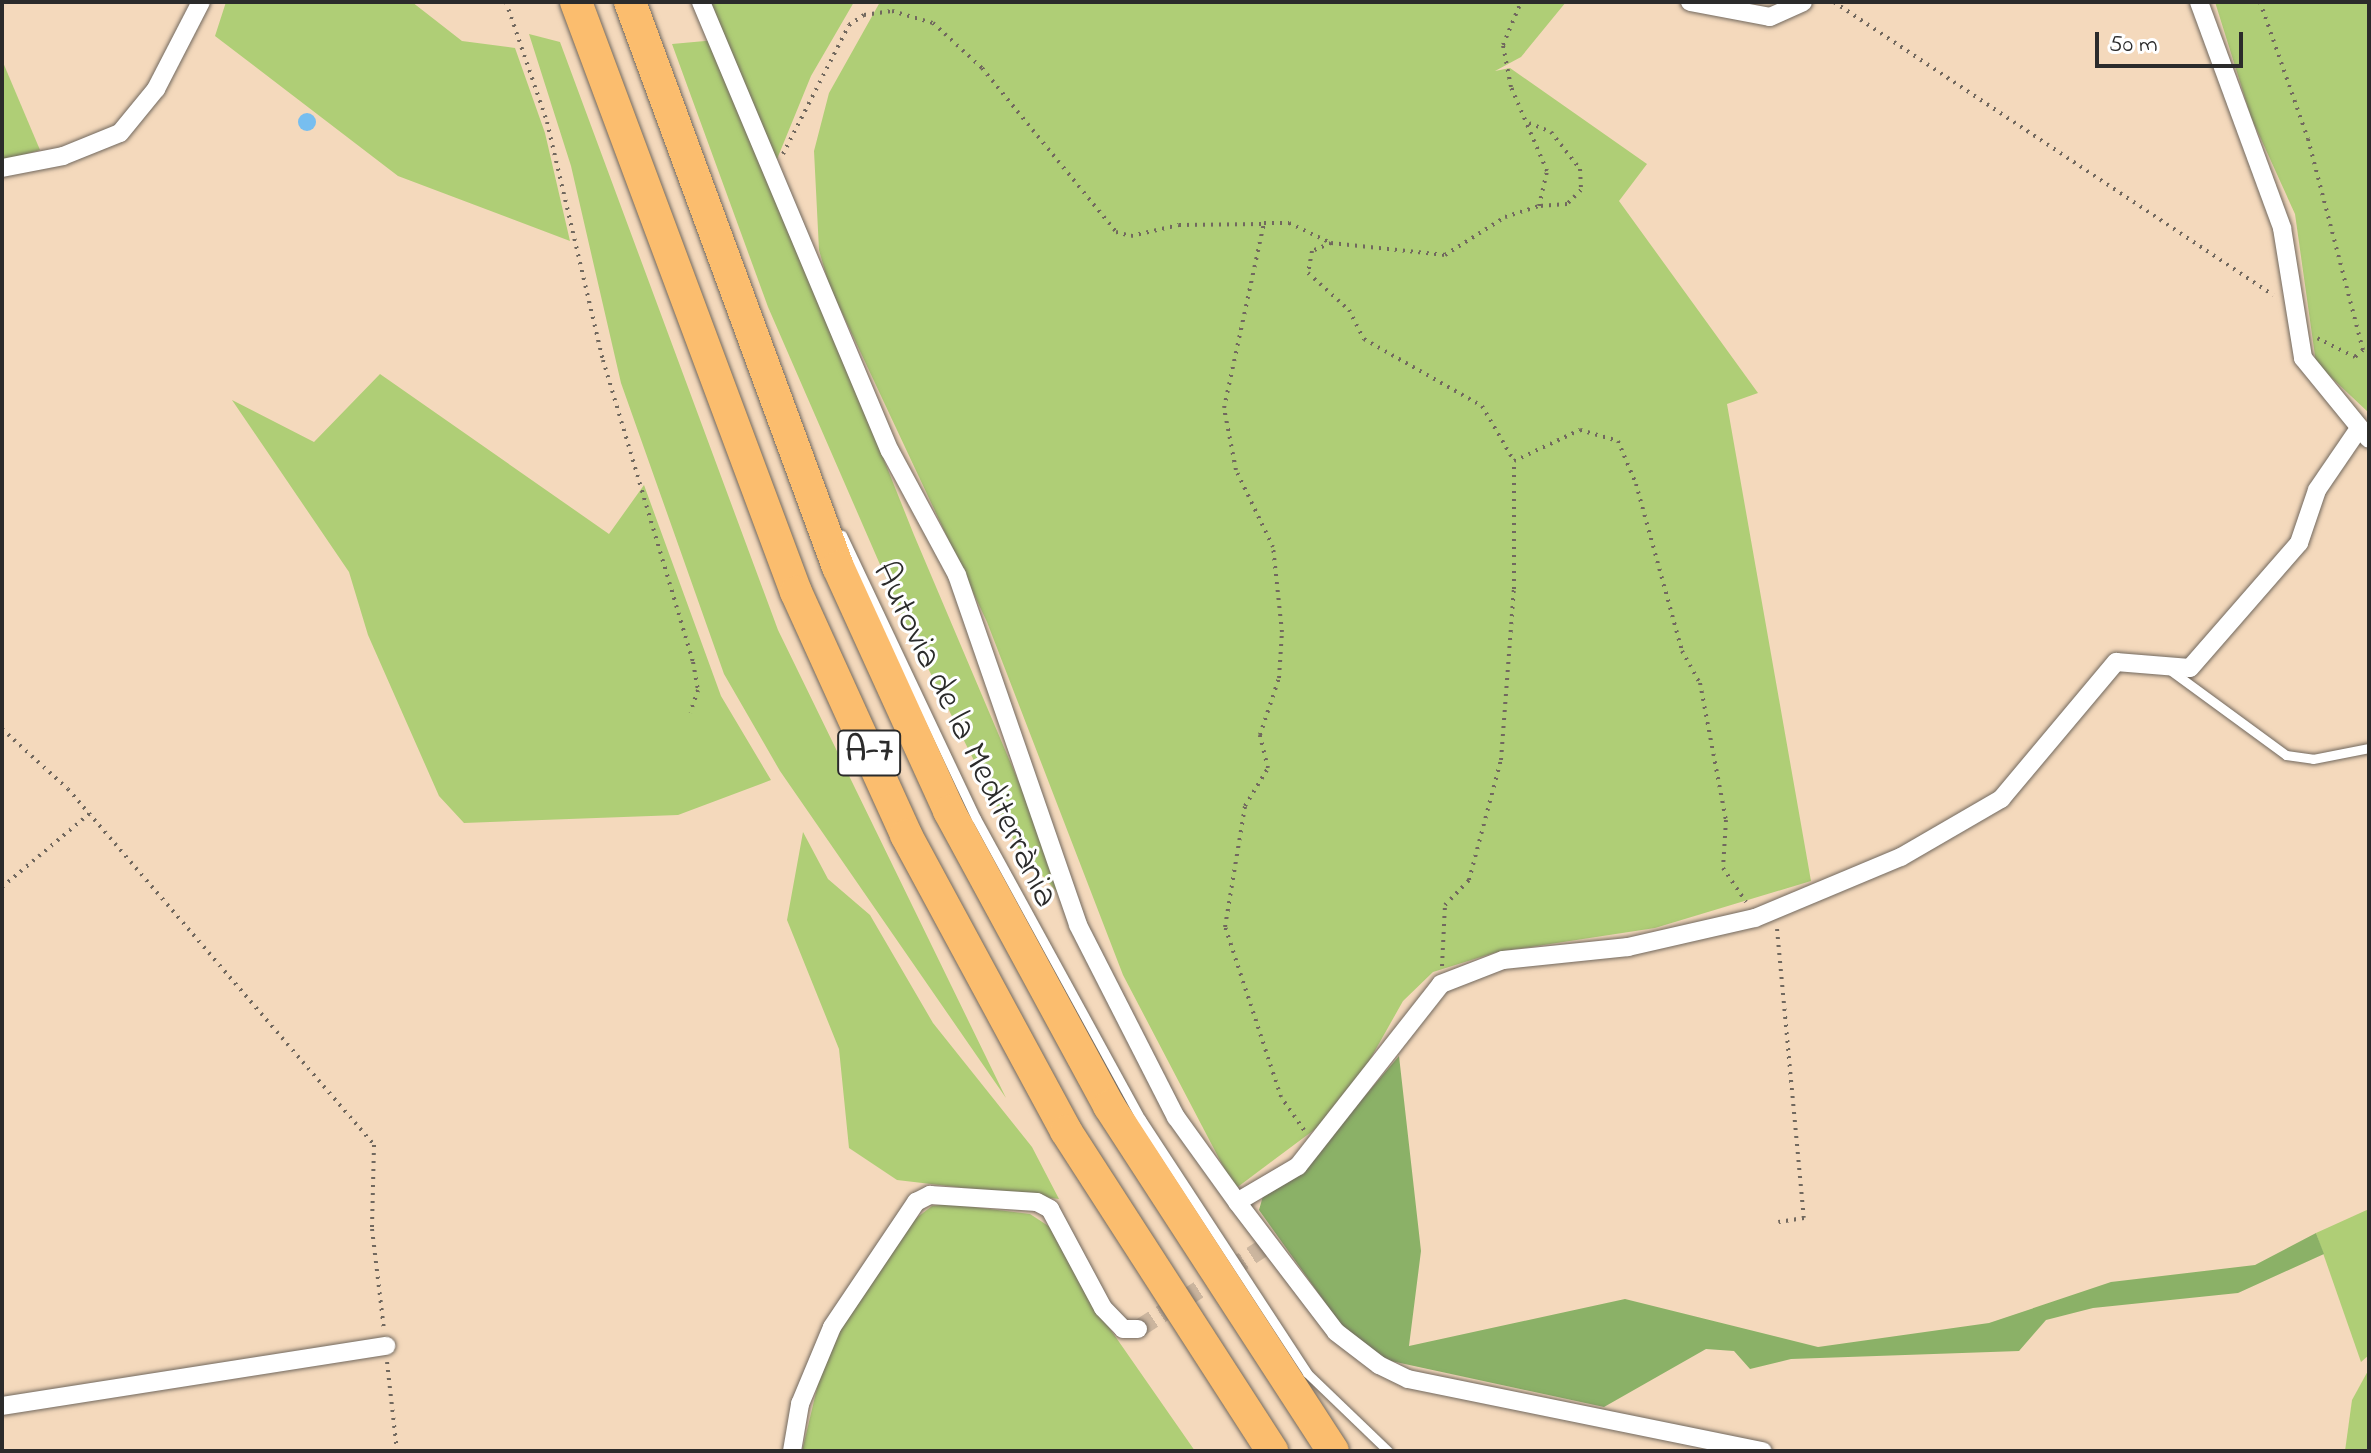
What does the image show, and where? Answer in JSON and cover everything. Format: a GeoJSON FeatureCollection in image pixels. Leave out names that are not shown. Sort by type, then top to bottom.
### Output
{"type":"FeatureCollection","features":[{"type":"Feature","properties":{"kind":"highway","name":"A-7"},"geometry":{"type":"LineString","coordinates":[[576,2],[796,592],[906,835],[1066,1131],[1272,1451]]}},
{"type":"Feature","properties":{"kind":"highway","name":"Autovia de la Mediterrània"},"geometry":{"type":"LineString","coordinates":[[630,2],[755,349],[838,567],[949,811],[1109,1106],[1333,1451]]}},
{"type":"Feature","properties":{"kind":"street"},"geometry":{"type":"LineString","coordinates":[[2,168],[63,156],[120,133],[156,89],[201,2]]}},
{"type":"Feature","properties":{"kind":"street"},"geometry":{"type":"LineString","coordinates":[[701,2],[890,451],[957,575],[1078,925],[1176,1117],[1237,1202],[1336,1332],[1408,1379],[1763,1451]]}},
{"type":"Feature","properties":{"kind":"street"},"geometry":{"type":"LineString","coordinates":[[1690,2],[1770,17],[1803,2]]}},
{"type":"Feature","properties":{"kind":"street"},"geometry":{"type":"LineString","coordinates":[[1237,1202],[1287,1174],[1318,1143],[1441,984],[1503,960],[1628,947],[1755,918],[1901,857],[2001,799],[2116,662],[2170,670],[2190,668],[2283,565],[2307,531],[2317,490],[2363,435],[2310,374],[2299,336],[2275,205],[2199,2]]}},
{"type":"Feature","properties":{"kind":"street"},"geometry":{"type":"LineString","coordinates":[[792,1451],[800,1404],[832,1327],[916,1202],[930,1195],[1037,1202],[1050,1209],[1103,1308],[1123,1329],[1138,1329]]}},
{"type":"Feature","properties":{"kind":"street"},"geometry":{"type":"LineString","coordinates":[[2,1406],[386,1346]]}},
{"type":"Feature","properties":{"kind":"lane"},"geometry":{"type":"LineString","coordinates":[[755,349],[976,818],[1141,1119],[1307,1373],[1388,1451]]}},
{"type":"Feature","properties":{"kind":"lane"},"geometry":{"type":"LineString","coordinates":[[2170,670],[2286,755],[2313,759],[2369,748]]}},
{"type":"Feature","properties":{"kind":"lane"},"geometry":{"type":"LineString","coordinates":[[1147,1257],[1258,1451]]}},
{"type":"Feature","properties":{"kind":"path"},"geometry":{"type":"LineString","coordinates":[[506,2],[547,122],[603,360],[693,662],[698,690],[690,713]]}},
{"type":"Feature","properties":{"kind":"path"},"geometry":{"type":"LineString","coordinates":[[1521,2],[1503,45],[1527,122],[1547,171],[1539,206]]}},
{"type":"Feature","properties":{"kind":"path"},"geometry":{"type":"LineString","coordinates":[[1834,2],[2295,309]]}},
{"type":"Feature","properties":{"kind":"path"},"geometry":{"type":"LineString","coordinates":[[2260,2],[2308,139],[2363,350],[2355,357],[2299,336]]}},
{"type":"Feature","properties":{"kind":"path"},"geometry":{"type":"LineString","coordinates":[[771,173],[814,104],[849,25],[864,15],[892,11],[933,23],[982,68],[1116,232],[1131,236],[1179,225],[1289,223],[1331,243],[1445,255],[1505,217],[1539,206],[1567,204],[1581,190],[1580,169],[1551,132],[1527,122]]}},
{"type":"Feature","properties":{"kind":"path"},"geometry":{"type":"LineString","coordinates":[[1264,223],[1223,428],[1273,547],[1282,652],[1260,735],[1268,768],[1245,806],[1225,927],[1281,1097],[1318,1143]]}},
{"type":"Feature","properties":{"kind":"path"},"geometry":{"type":"LineString","coordinates":[[1331,243],[1312,251],[1308,273],[1349,310],[1364,339],[1482,406],[1514,461],[1514,589],[1501,760],[1469,880],[1445,905],[1441,984]]}},
{"type":"Feature","properties":{"kind":"path"},"geometry":{"type":"LineString","coordinates":[[1514,461],[1580,430],[1618,441],[1682,651],[1700,683],[1726,820],[1723,868],[1755,918]]}},
{"type":"Feature","properties":{"kind":"path"},"geometry":{"type":"LineString","coordinates":[[2,729],[89,814],[374,1145],[372,1229],[397,1451]]}},
{"type":"Feature","properties":{"kind":"path"},"geometry":{"type":"LineString","coordinates":[[2,887],[89,814]]}},
{"type":"Feature","properties":{"kind":"path"},"geometry":{"type":"LineString","coordinates":[[1775,911],[1804,1218],[1778,1222]]}},
{"type":"Feature","properties":{"kind":"green space"},"geometry":{"type":"Polygon","coordinates":[[[226,2],[412,2],[462,41],[515,48],[545,133],[570,241],[398,176],[215,36],[226,2]]]}},
{"type":"Feature","properties":{"kind":"green space"},"geometry":{"type":"Polygon","coordinates":[[[711,2],[854,2],[811,76],[775,164],[711,2]]]}},
{"type":"Feature","properties":{"kind":"green space"},"geometry":{"type":"Polygon","coordinates":[[[880,2],[1566,2],[1521,57],[1495,71],[1510,68],[1647,164],[1619,201],[1758,393],[1727,404],[1811,881],[1655,928],[1497,952],[1433,972],[1403,1001],[1359,1079],[1322,1124],[1235,1189],[1123,975],[987,622],[829,285],[819,250],[814,151],[829,93],[880,2]]]}},
{"type":"Feature","properties":{"kind":"green space"},"geometry":{"type":"Polygon","coordinates":[[[2215,2],[2369,2],[2369,413],[2316,363],[2295,214],[2251,117],[2215,2]]]}},
{"type":"Feature","properties":{"kind":"green space"},"geometry":{"type":"Polygon","coordinates":[[[529,34],[560,42],[778,630],[1006,1098],[780,771],[724,674],[621,383],[571,166],[529,34]]]}},
{"type":"Feature","properties":{"kind":"green space"},"geometry":{"type":"Polygon","coordinates":[[[716,40],[914,535],[1073,910],[1017,847],[905,622],[768,307],[672,44],[716,40]]]}},
{"type":"Feature","properties":{"kind":"green space"},"geometry":{"type":"Polygon","coordinates":[[[2,60],[40,150],[2,161],[2,60]]]}},
{"type":"Feature","properties":{"kind":"green space"},"geometry":{"type":"Polygon","coordinates":[[[380,374],[609,534],[644,485],[721,696],[771,780],[678,815],[464,823],[439,796],[368,635],[349,572],[232,400],[314,442],[380,374]]]}},
{"type":"Feature","properties":{"kind":"green space"},"geometry":{"type":"Polygon","coordinates":[[[803,832],[828,879],[870,915],[933,1023],[1032,1147],[1059,1199],[897,1180],[849,1148],[839,1049],[787,920],[803,832]]]}},
{"type":"Feature","properties":{"kind":"green space"},"geometry":{"type":"Polygon","coordinates":[[[1399,1056],[1421,1251],[1409,1346],[1625,1299],[1818,1347],[1989,1323],[2111,1282],[2255,1265],[2316,1233],[2324,1254],[2238,1293],[2093,1308],[2046,1320],[2019,1351],[1791,1359],[1750,1369],[1734,1351],[1706,1349],[1604,1407],[1391,1361],[1354,1343],[1259,1210],[1263,1196],[1299,1173],[1399,1056]]]}},
{"type":"Feature","properties":{"kind":"green space"},"geometry":{"type":"Polygon","coordinates":[[[949,1204],[1030,1214],[1056,1231],[1108,1326],[1195,1451],[802,1451],[819,1380],[844,1323],[910,1223],[932,1206],[949,1204]]]}},
{"type":"Feature","properties":{"kind":"green space"},"geometry":{"type":"Polygon","coordinates":[[[2369,1209],[2369,1355],[2361,1362],[2316,1233],[2369,1209]]]}},
{"type":"Feature","properties":{"kind":"green space"},"geometry":{"type":"Polygon","coordinates":[[[2369,1369],[2369,1451],[2345,1451],[2352,1400],[2369,1369]]]}},
{"type":"Feature","properties":{"kind":"water"},"geometry":{"type":"Polygon","coordinates":[[[303,113],[311,113],[316,122],[314,129],[303,131],[298,126],[298,118],[303,113]]]}},
{"type":"Feature","properties":{"kind":"tunnel"},"geometry":{"type":"LineString","coordinates":[[1138,1329],[1271,1243]]}}]}
